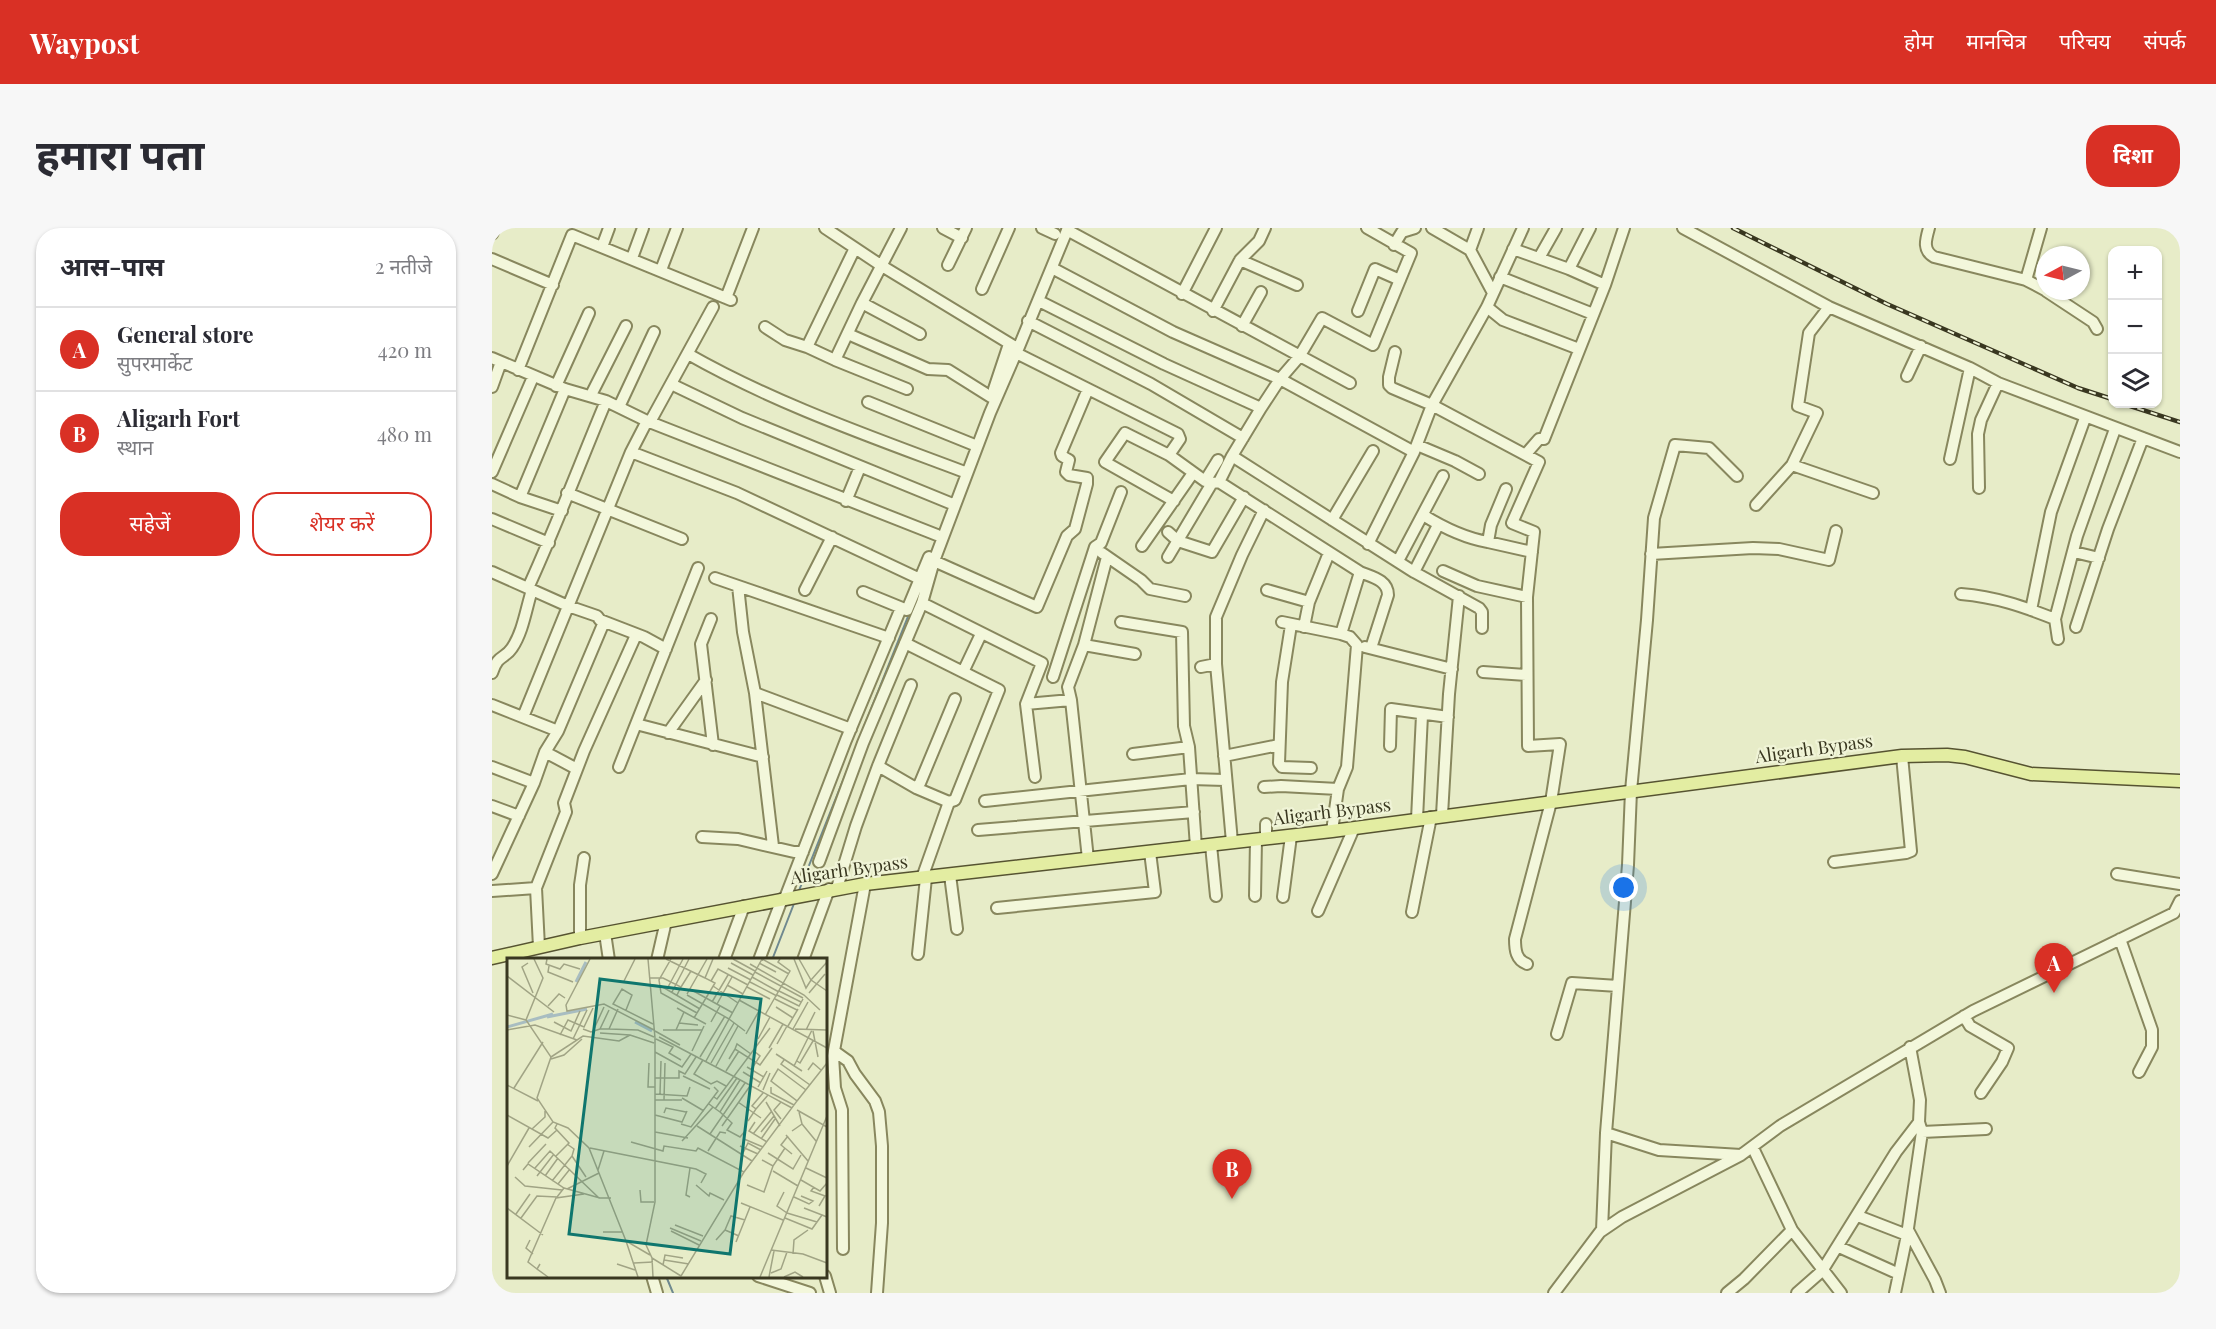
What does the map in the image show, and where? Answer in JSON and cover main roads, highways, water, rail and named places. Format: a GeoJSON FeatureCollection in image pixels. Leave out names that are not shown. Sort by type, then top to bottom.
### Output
{"type":"FeatureCollection","features":[{"type":"Feature","properties":{"kind":"main road","name":"Aligarh Bypass"},"geometry":{"type":"LineString","coordinates":[[492,958],[580,938],[833,888],[1332,831],[1902,756],[1965,757],[2031,774],[2180,781]]}},
{"type":"Feature","properties":{"kind":"waterway"},"geometry":{"type":"LineString","coordinates":[[1053,252],[1062,228]]}},
{"type":"Feature","properties":{"kind":"waterway"},"geometry":{"type":"LineString","coordinates":[[863,729],[909,614]]}},
{"type":"Feature","properties":{"kind":"waterway"},"geometry":{"type":"LineString","coordinates":[[798,893],[854,753]]}},
{"type":"Feature","properties":{"kind":"waterway"},"geometry":{"type":"LineString","coordinates":[[773,958],[795,901]]}},
{"type":"Feature","properties":{"kind":"waterway"},"geometry":{"type":"LineString","coordinates":[[667,1278],[673,1293]]}},
{"type":"Feature","properties":{"kind":"railway"},"geometry":{"type":"LineString","coordinates":[[1733,228],[1887,304],[2078,388],[2108,398]]}},
{"type":"Feature","properties":{"kind":"railway"},"geometry":{"type":"LineString","coordinates":[[2136,408],[2180,422]]}},
{"type":"Feature","properties":{"kind":"place","name":"General store"},"geometry":{"type":"Point","coordinates":[2054,993]}},
{"type":"Feature","properties":{"kind":"place","name":"Aligarh Fort"},"geometry":{"type":"Point","coordinates":[1232,1199]}}]}
